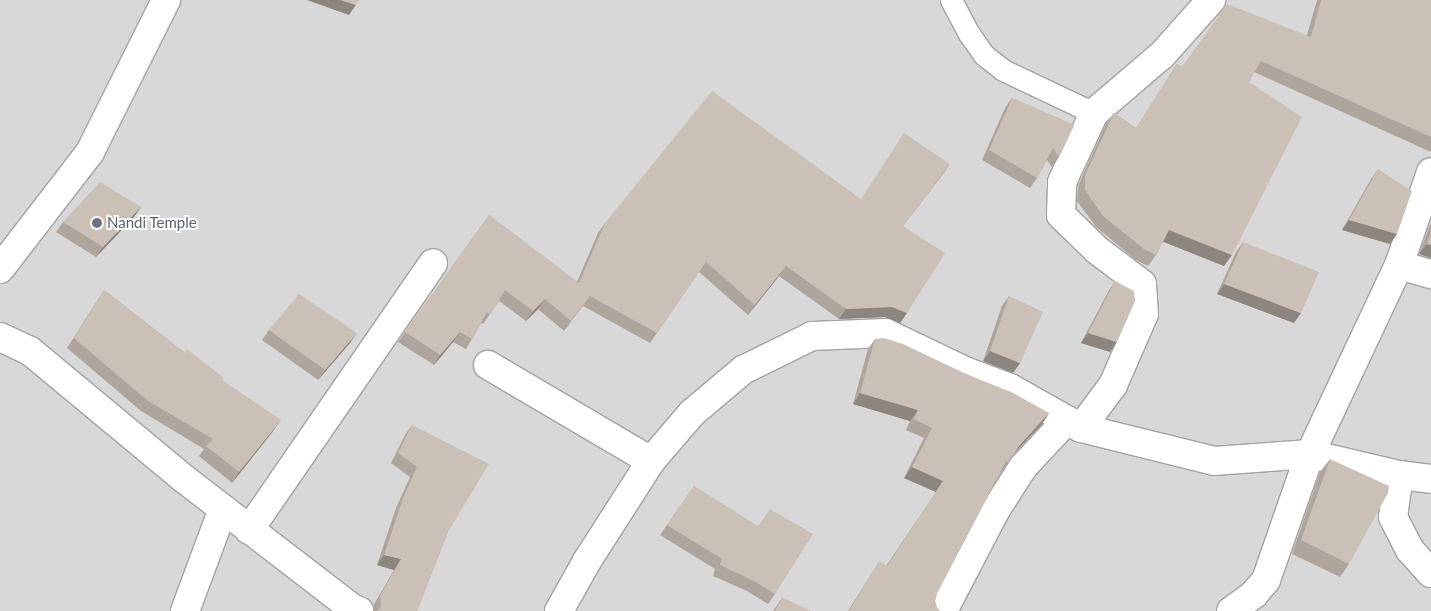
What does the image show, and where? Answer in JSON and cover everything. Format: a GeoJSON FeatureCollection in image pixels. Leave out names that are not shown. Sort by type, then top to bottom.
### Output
{"type":"FeatureCollection","features":[{"type":"Feature","properties":{"kind":"street"},"geometry":{"type":"LineString","coordinates":[[0,269],[90,152],[166,0]]}},
{"type":"Feature","properties":{"kind":"street"},"geometry":{"type":"LineString","coordinates":[[943,611],[995,511],[1023,467],[1074,424],[1113,385],[1144,314],[1142,284],[1097,250],[1061,215],[1062,182],[1094,113],[1162,54],[1211,0]]}},
{"type":"Feature","properties":{"kind":"street"},"geometry":{"type":"LineString","coordinates":[[1231,611],[1254,594],[1266,580],[1310,454],[1399,265],[1431,172]]}},
{"type":"Feature","properties":{"kind":"street"},"geometry":{"type":"LineString","coordinates":[[249,530],[433,263]]}},
{"type":"Feature","properties":{"kind":"street"},"geometry":{"type":"LineString","coordinates":[[1399,265],[1431,274]]}},
{"type":"Feature","properties":{"kind":"street"},"geometry":{"type":"LineString","coordinates":[[559,611],[587,561],[651,461],[692,413],[743,370],[812,336],[886,333],[965,371],[1010,388],[1074,424],[1214,461],[1310,454],[1399,475],[1431,479]]}},
{"type":"Feature","properties":{"kind":"street"},"geometry":{"type":"LineString","coordinates":[[0,337],[30,351],[183,478],[249,530],[359,611]]}},
{"type":"Feature","properties":{"kind":"street"},"geometry":{"type":"LineString","coordinates":[[488,365],[651,461]]}},
{"type":"Feature","properties":{"kind":"street"},"geometry":{"type":"LineString","coordinates":[[1399,475],[1393,517],[1410,550],[1431,573]]}},
{"type":"Feature","properties":{"kind":"street"},"geometry":{"type":"LineString","coordinates":[[185,611],[223,509]]}},
{"type":"Feature","properties":{"kind":"lane"},"geometry":{"type":"LineString","coordinates":[[951,0],[970,35],[990,60],[1003,70],[1094,113]]}},
{"type":"Feature","properties":{"kind":"shaded area"},"geometry":{"type":"Polygon","coordinates":[[[0,0],[1431,0],[1431,611],[0,611],[0,0]]]}},
{"type":"Feature","properties":{"kind":"building"},"geometry":{"type":"Polygon","coordinates":[[[341,0],[359,0],[356,5],[341,0]]]}},
{"type":"Feature","properties":{"kind":"building"},"geometry":{"type":"Polygon","coordinates":[[[1321,0],[1431,0],[1431,137],[1261,61],[1249,82],[1302,117],[1232,255],[1169,230],[1156,255],[1144,249],[1103,216],[1085,190],[1085,175],[1114,113],[1136,128],[1177,64],[1182,67],[1227,4],[1311,37],[1321,0]]]}},
{"type":"Feature","properties":{"kind":"building"},"geometry":{"type":"Polygon","coordinates":[[[712,91],[861,199],[904,133],[950,164],[903,226],[945,253],[907,313],[892,307],[846,309],[786,266],[755,305],[706,262],[657,333],[590,296],[571,321],[545,299],[533,311],[505,290],[490,315],[487,312],[472,339],[460,332],[440,355],[405,332],[489,215],[579,283],[605,223],[712,91]]]}},
{"type":"Feature","properties":{"kind":"building"},"geometry":{"type":"Polygon","coordinates":[[[1012,98],[1074,125],[1059,157],[1053,148],[1037,178],[989,150],[1012,98]]]}},
{"type":"Feature","properties":{"kind":"building"},"geometry":{"type":"Polygon","coordinates":[[[1378,169],[1412,191],[1397,234],[1349,220],[1378,169]]]}},
{"type":"Feature","properties":{"kind":"building","name":"Nandi Temple"},"geometry":{"type":"Polygon","coordinates":[[[100,182],[141,207],[103,247],[63,222],[100,182]]]}},
{"type":"Feature","properties":{"kind":"building"},"geometry":{"type":"Polygon","coordinates":[[[1431,232],[1431,245],[1427,244],[1431,232]]]}},
{"type":"Feature","properties":{"kind":"building"},"geometry":{"type":"Polygon","coordinates":[[[1243,242],[1319,272],[1301,313],[1224,284],[1243,242]]]}},
{"type":"Feature","properties":{"kind":"building"},"geometry":{"type":"Polygon","coordinates":[[[1115,281],[1134,291],[1135,301],[1117,342],[1088,333],[1115,281]]]}},
{"type":"Feature","properties":{"kind":"building"},"geometry":{"type":"Polygon","coordinates":[[[104,290],[185,353],[187,349],[224,378],[222,380],[281,420],[239,472],[206,446],[213,439],[148,401],[74,338],[104,290]]]}},
{"type":"Feature","properties":{"kind":"building"},"geometry":{"type":"Polygon","coordinates":[[[299,294],[357,333],[325,370],[269,330],[299,294]]]}},
{"type":"Feature","properties":{"kind":"building"},"geometry":{"type":"Polygon","coordinates":[[[1009,296],[1043,312],[1020,363],[990,351],[1009,296]]]}},
{"type":"Feature","properties":{"kind":"building"},"geometry":{"type":"Polygon","coordinates":[[[884,338],[903,344],[966,374],[1011,392],[1049,413],[1019,446],[1008,462],[1006,461],[937,593],[935,601],[940,611],[849,611],[879,562],[887,566],[943,481],[912,467],[932,428],[914,419],[918,410],[860,393],[875,339],[884,338]]]}},
{"type":"Feature","properties":{"kind":"building"},"geometry":{"type":"Polygon","coordinates":[[[412,425],[489,464],[448,532],[417,611],[377,611],[381,607],[380,596],[401,559],[384,555],[403,498],[417,467],[398,453],[412,425]]]}},
{"type":"Feature","properties":{"kind":"building"},"geometry":{"type":"Polygon","coordinates":[[[1330,459],[1389,486],[1388,493],[1349,564],[1301,540],[1330,459]]]}},
{"type":"Feature","properties":{"kind":"building"},"geometry":{"type":"Polygon","coordinates":[[[694,486],[758,526],[770,509],[813,534],[775,594],[754,581],[720,565],[722,559],[667,525],[694,486]]]}},
{"type":"Feature","properties":{"kind":"building"},"geometry":{"type":"Polygon","coordinates":[[[782,598],[811,611],[775,611],[782,598]]]}},
{"type":"Feature","properties":{"kind":"place","name":"Nandi Temple"},"geometry":{"type":"Point","coordinates":[97,223]}}]}
